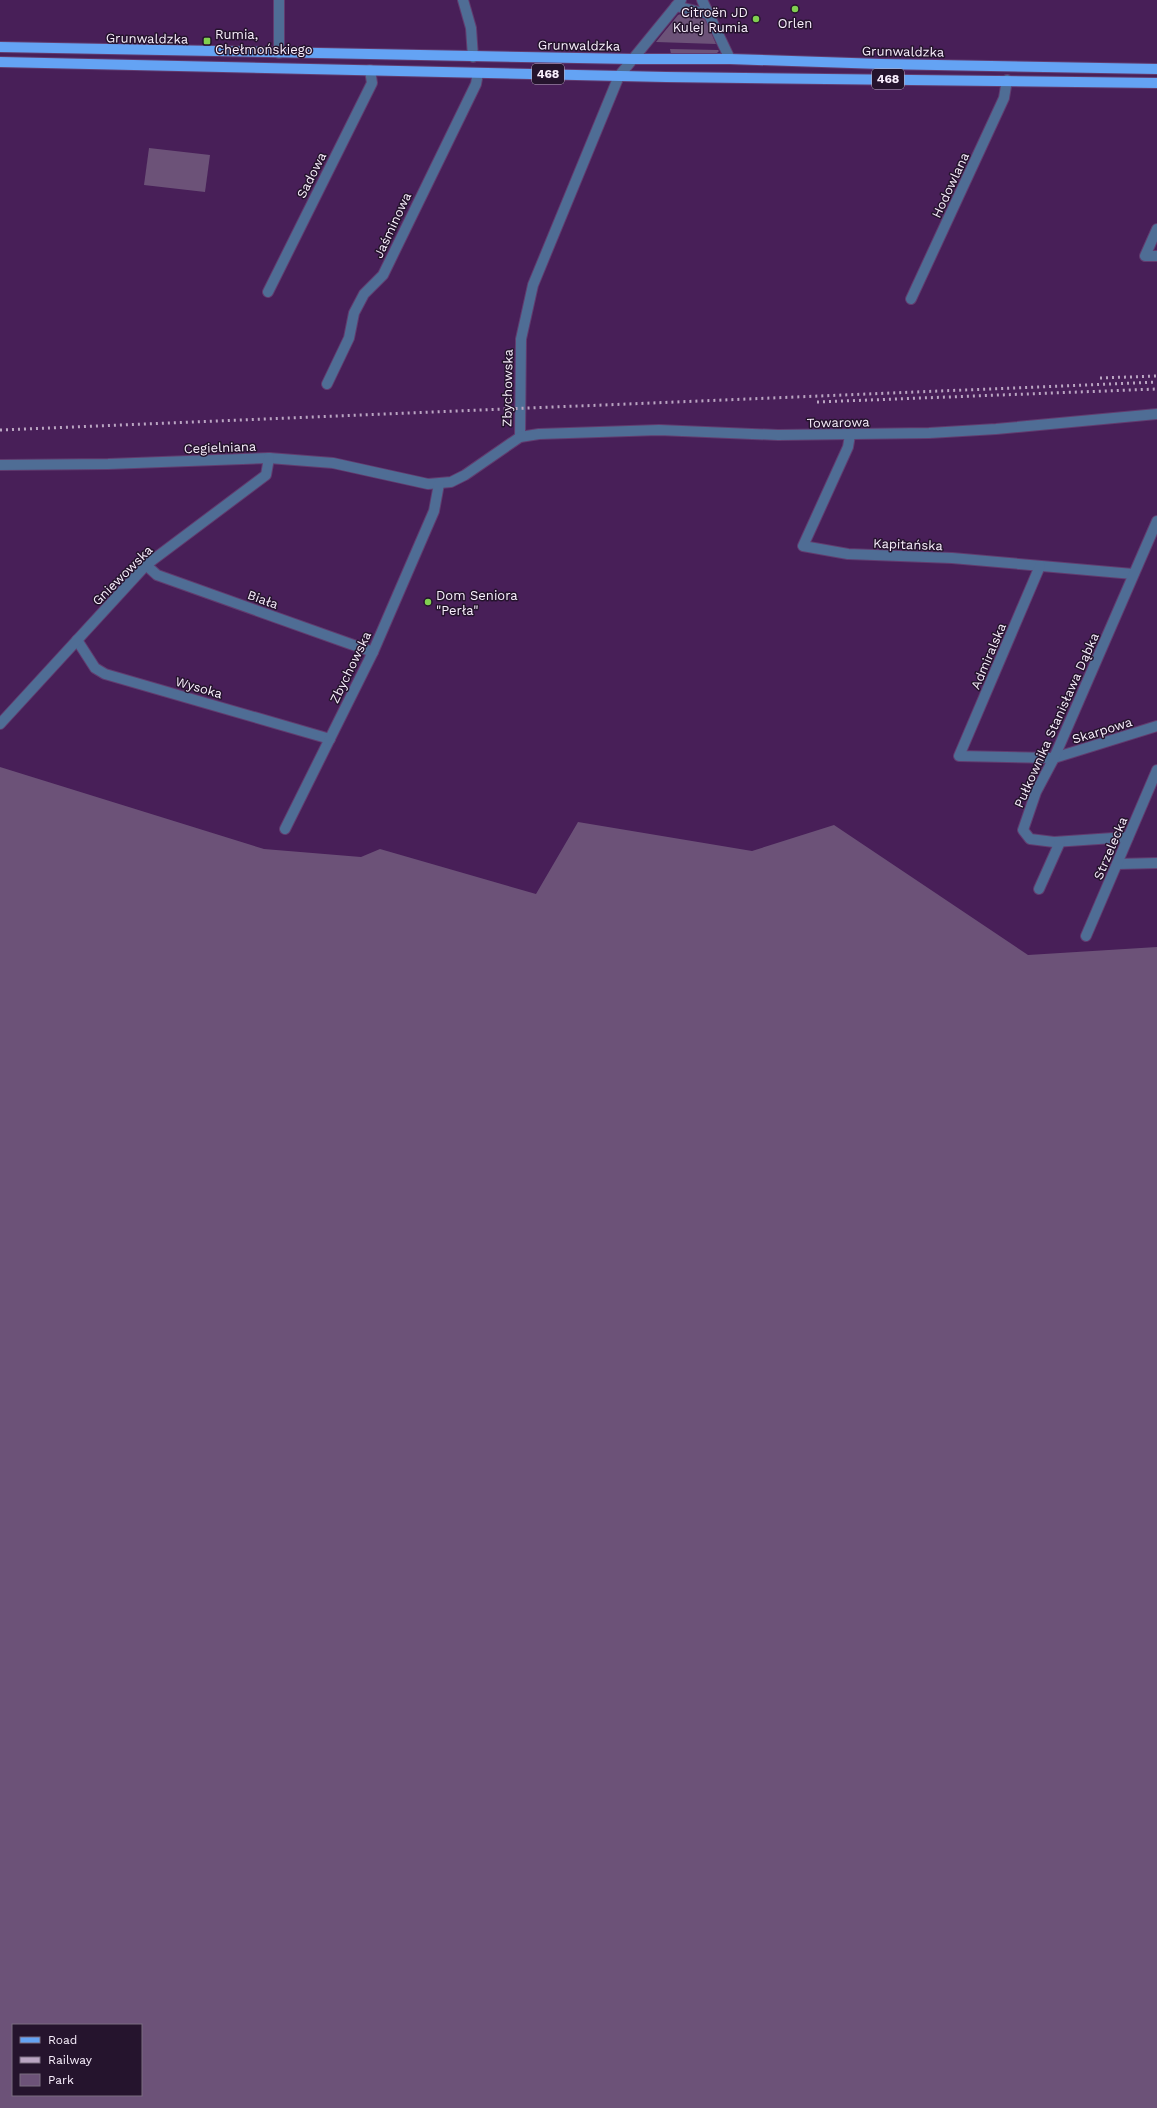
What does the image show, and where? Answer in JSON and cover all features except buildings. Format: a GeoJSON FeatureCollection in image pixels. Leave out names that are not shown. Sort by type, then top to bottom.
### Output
{"type":"FeatureCollection","features":[{"type":"Feature","properties":{"kind":"main road","name":"Grunwaldzka"},"geometry":{"type":"LineString","coordinates":[[0,47],[473,57],[730,59],[889,64],[1157,69]]}},
{"type":"Feature","properties":{"kind":"main road","name":"Grunwaldzka"},"geometry":{"type":"LineString","coordinates":[[0,62],[619,76],[1157,83]]}},
{"type":"Feature","properties":{"kind":"street"},"geometry":{"type":"LineString","coordinates":[[279,0],[279,53]]}},
{"type":"Feature","properties":{"kind":"street"},"geometry":{"type":"LineString","coordinates":[[463,0],[471,28],[473,57]]}},
{"type":"Feature","properties":{"kind":"street"},"geometry":{"type":"LineString","coordinates":[[702,0],[707,14],[730,59]]}},
{"type":"Feature","properties":{"kind":"street"},"geometry":{"type":"LineString","coordinates":[[678,3],[707,14]]}},
{"type":"Feature","properties":{"kind":"street","name":"Zbychowska"},"geometry":{"type":"LineString","coordinates":[[285,829],[373,652],[434,510],[439,484],[465,475],[520,437],[520,350],[531,290],[619,76],[678,3]]}},
{"type":"Feature","properties":{"kind":"street","name":"Sadowa"},"geometry":{"type":"LineString","coordinates":[[268,292],[372,83],[370,70]]}},
{"type":"Feature","properties":{"kind":"street","name":"Jaśminowa"},"geometry":{"type":"LineString","coordinates":[[327,384],[349,338],[354,313],[364,294],[383,275],[476,84],[478,73]]}},
{"type":"Feature","properties":{"kind":"street","name":"Hodowlana"},"geometry":{"type":"LineString","coordinates":[[911,299],[1004,98],[1008,80]]}},
{"type":"Feature","properties":{"kind":"street"},"geometry":{"type":"LineString","coordinates":[[1157,229],[1145,256],[1157,256]]}},
{"type":"Feature","properties":{"kind":"street","name":"Towarowa"},"geometry":{"type":"LineString","coordinates":[[520,437],[539,434],[659,430],[778,435],[850,435],[988,430],[1157,414]]}},
{"type":"Feature","properties":{"kind":"street","name":"Kapitańska"},"geometry":{"type":"LineString","coordinates":[[850,435],[848,447],[803,546],[848,554],[952,558],[1133,574]]}},
{"type":"Feature","properties":{"kind":"street","name":"Cegielniana"},"geometry":{"type":"LineString","coordinates":[[0,465],[108,464],[269,458],[333,463],[428,484],[439,484]]}},
{"type":"Feature","properties":{"kind":"street","name":"Gniewowska"},"geometry":{"type":"LineString","coordinates":[[0,724],[146,566],[266,475],[269,458]]}},
{"type":"Feature","properties":{"kind":"street","name":"Pułkownika Stanisława Dąbka"},"geometry":{"type":"LineString","coordinates":[[1128,837],[1060,842],[1030,839],[1023,830],[1036,792],[1054,758],[1157,521]]}},
{"type":"Feature","properties":{"kind":"street","name":"Biała"},"geometry":{"type":"LineString","coordinates":[[146,566],[157,575],[373,652]]}},
{"type":"Feature","properties":{"kind":"street","name":"Admiralska"},"geometry":{"type":"LineString","coordinates":[[959,756],[1040,566]]}},
{"type":"Feature","properties":{"kind":"street","name":"Wysoka"},"geometry":{"type":"LineString","coordinates":[[77,640],[96,668],[105,674],[330,739]]}},
{"type":"Feature","properties":{"kind":"street","name":"Skarpowa"},"geometry":{"type":"LineString","coordinates":[[959,756],[1054,758],[1157,726]]}},
{"type":"Feature","properties":{"kind":"street","name":"Strzelecka"},"geometry":{"type":"LineString","coordinates":[[1086,936],[1157,770]]}},
{"type":"Feature","properties":{"kind":"street"},"geometry":{"type":"LineString","coordinates":[[1039,889],[1060,842]]}},
{"type":"Feature","properties":{"kind":"street"},"geometry":{"type":"LineString","coordinates":[[1117,864],[1157,863]]}},
{"type":"Feature","properties":{"kind":"green space"},"geometry":{"type":"Polygon","coordinates":[[[686,12],[705,18],[716,44],[656,42],[678,15],[686,12]]]}},
{"type":"Feature","properties":{"kind":"green space"},"geometry":{"type":"Polygon","coordinates":[[[670,49],[719,51],[716,54],[671,54],[670,49]]]}},
{"type":"Feature","properties":{"kind":"green space"},"geometry":{"type":"Polygon","coordinates":[[[149,148],[210,155],[205,192],[144,185],[149,148]]]}},
{"type":"Feature","properties":{"kind":"green space"},"geometry":{"type":"Polygon","coordinates":[[[0,767],[264,849],[361,857],[380,849],[536,894],[578,822],[752,851],[834,825],[1028,955],[1157,947],[1157,2108],[0,2108],[0,767]]]}},
{"type":"Feature","properties":{"kind":"railway"},"geometry":{"type":"LineString","coordinates":[[1100,378],[1157,376]]}},
{"type":"Feature","properties":{"kind":"railway"},"geometry":{"type":"LineString","coordinates":[[0,430],[1157,382]]}},
{"type":"Feature","properties":{"kind":"railway"},"geometry":{"type":"LineString","coordinates":[[817,402],[1157,389]]}},
{"type":"Feature","properties":{"kind":"place","name":"Orlen"},"geometry":{"type":"Point","coordinates":[795,9]}},
{"type":"Feature","properties":{"kind":"place","name":"Citroën JD Kulej Rumia"},"geometry":{"type":"Point","coordinates":[756,19]}},
{"type":"Feature","properties":{"kind":"place","name":"Rumia, Chełmońskiego"},"geometry":{"type":"Point","coordinates":[207,41]}},
{"type":"Feature","properties":{"kind":"place","name":"Dom Seniora \"Perła\""},"geometry":{"type":"Point","coordinates":[428,602]}}]}
